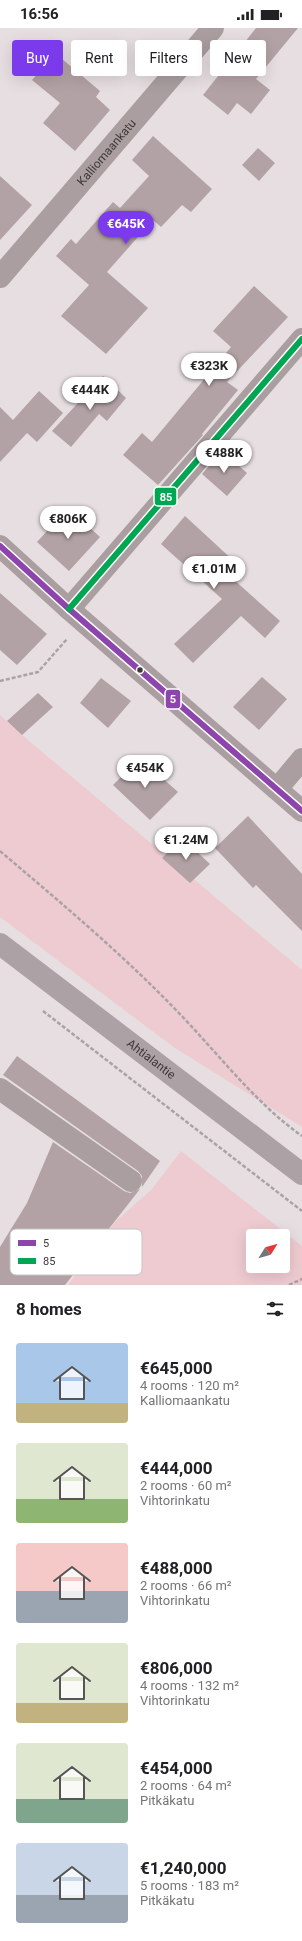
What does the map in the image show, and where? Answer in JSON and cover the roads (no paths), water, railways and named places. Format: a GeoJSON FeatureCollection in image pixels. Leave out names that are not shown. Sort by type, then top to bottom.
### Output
{"type":"FeatureCollection","features":[{"type":"Feature","properties":{"kind":"main road","name":"Ahtialantie"},"geometry":{"type":"LineString","coordinates":[[0,944],[302,1174]]}},
{"type":"Feature","properties":{"kind":"street","name":"Kalliomaankatu"},"geometry":{"type":"LineString","coordinates":[[0,277],[213,28]]}},
{"type":"Feature","properties":{"kind":"street"},"geometry":{"type":"LineString","coordinates":[[76,615],[302,339]]}},
{"type":"Feature","properties":{"kind":"street"},"geometry":{"type":"LineString","coordinates":[[0,546],[76,615],[302,811]]}},
{"type":"Feature","properties":{"kind":"street"},"geometry":{"type":"LineString","coordinates":[[277,789],[302,759]]}},
{"type":"Feature","properties":{"kind":"street"},"geometry":{"type":"LineString","coordinates":[[0,1089],[131,1181]]}}]}
